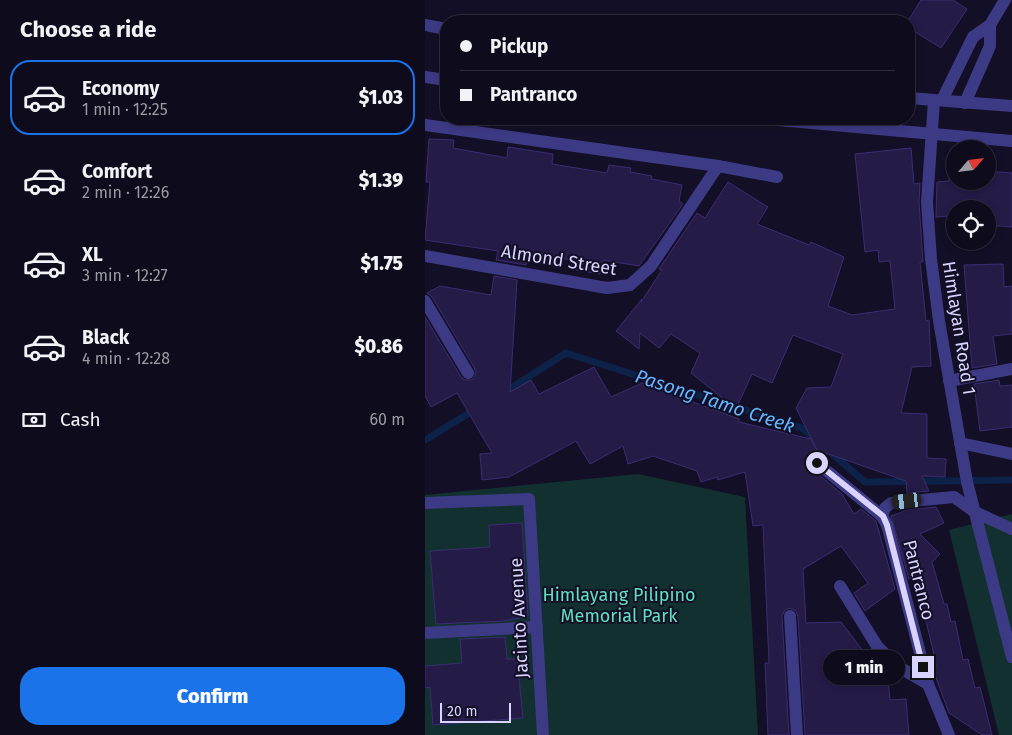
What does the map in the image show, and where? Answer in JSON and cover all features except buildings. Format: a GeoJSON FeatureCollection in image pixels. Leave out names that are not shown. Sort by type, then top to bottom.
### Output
{"type":"FeatureCollection","features":[{"type":"Feature","properties":{"kind":"street"},"geometry":{"type":"LineString","coordinates":[[965,103],[990,46],[991,25],[1005,0]]}},
{"type":"Feature","properties":{"kind":"street"},"geometry":{"type":"LineString","coordinates":[[425,25],[440,28]]}},
{"type":"Feature","properties":{"kind":"street"},"geometry":{"type":"LineString","coordinates":[[938,101],[973,37],[991,25]]}},
{"type":"Feature","properties":{"kind":"street"},"geometry":{"type":"LineString","coordinates":[[425,77],[440,79]]}},
{"type":"Feature","properties":{"kind":"street"},"geometry":{"type":"LineString","coordinates":[[915,99],[1012,106]]}},
{"type":"Feature","properties":{"kind":"street","name":"Himlayan Road 1"},"geometry":{"type":"LineString","coordinates":[[938,101],[932,135],[927,202],[931,259],[949,381],[967,482],[1012,658]]}},
{"type":"Feature","properties":{"kind":"street"},"geometry":{"type":"LineString","coordinates":[[425,125],[718,166],[777,177]]}},
{"type":"Feature","properties":{"kind":"street"},"geometry":{"type":"LineString","coordinates":[[829,125],[1012,141]]}},
{"type":"Feature","properties":{"kind":"street","name":"Almond Street"},"geometry":{"type":"LineString","coordinates":[[425,256],[607,288],[630,285],[651,266],[718,166]]}},
{"type":"Feature","properties":{"kind":"street"},"geometry":{"type":"LineString","coordinates":[[425,301],[468,373]]}},
{"type":"Feature","properties":{"kind":"street"},"geometry":{"type":"LineString","coordinates":[[949,381],[1012,369]]}},
{"type":"Feature","properties":{"kind":"street"},"geometry":{"type":"LineString","coordinates":[[960,443],[1012,454]]}},
{"type":"Feature","properties":{"kind":"street"},"geometry":{"type":"LineString","coordinates":[[817,463],[883,516],[885,508],[891,503],[938,497],[954,497],[975,512],[1012,529]]}},
{"type":"Feature","properties":{"kind":"street","name":"Jacinto Avenue"},"geometry":{"type":"LineString","coordinates":[[425,503],[529,499],[543,735]]}},
{"type":"Feature","properties":{"kind":"street","name":"Pantranco"},"geometry":{"type":"LineString","coordinates":[[883,516],[887,525],[928,684],[949,735]]}},
{"type":"Feature","properties":{"kind":"street"},"geometry":{"type":"LineString","coordinates":[[840,586],[877,646],[897,666],[928,684]]}},
{"type":"Feature","properties":{"kind":"street"},"geometry":{"type":"LineString","coordinates":[[790,616],[797,735]]}},
{"type":"Feature","properties":{"kind":"street"},"geometry":{"type":"LineString","coordinates":[[425,633],[537,627]]}},
{"type":"Feature","properties":{"kind":"green space","name":"Himlayang Pilipino Memorial Park"},"geometry":{"type":"Polygon","coordinates":[[[638,474],[745,497],[758,735],[425,735],[425,495],[638,474]]]}},
{"type":"Feature","properties":{"kind":"green space"},"geometry":{"type":"Polygon","coordinates":[[[1012,514],[1012,735],[999,735],[949,530],[1012,514]]]}},
{"type":"Feature","properties":{"kind":"waterway","name":"Pasong Tamo Creek"},"geometry":{"type":"LineString","coordinates":[[503,393],[566,353],[802,428],[815,439]]}},
{"type":"Feature","properties":{"kind":"waterway","name":"Pasong Tamo Creek"},"geometry":{"type":"LineString","coordinates":[[425,440],[476,409]]}},
{"type":"Feature","properties":{"kind":"waterway","name":"Pasong Tamo Creek"},"geometry":{"type":"LineString","coordinates":[[829,451],[865,482],[1012,480]]}},
{"type":"Feature","properties":{"kind":"route"},"geometry":{"type":"LineString","coordinates":[[817,463],[883,516],[887,525],[923,667]]}}]}
